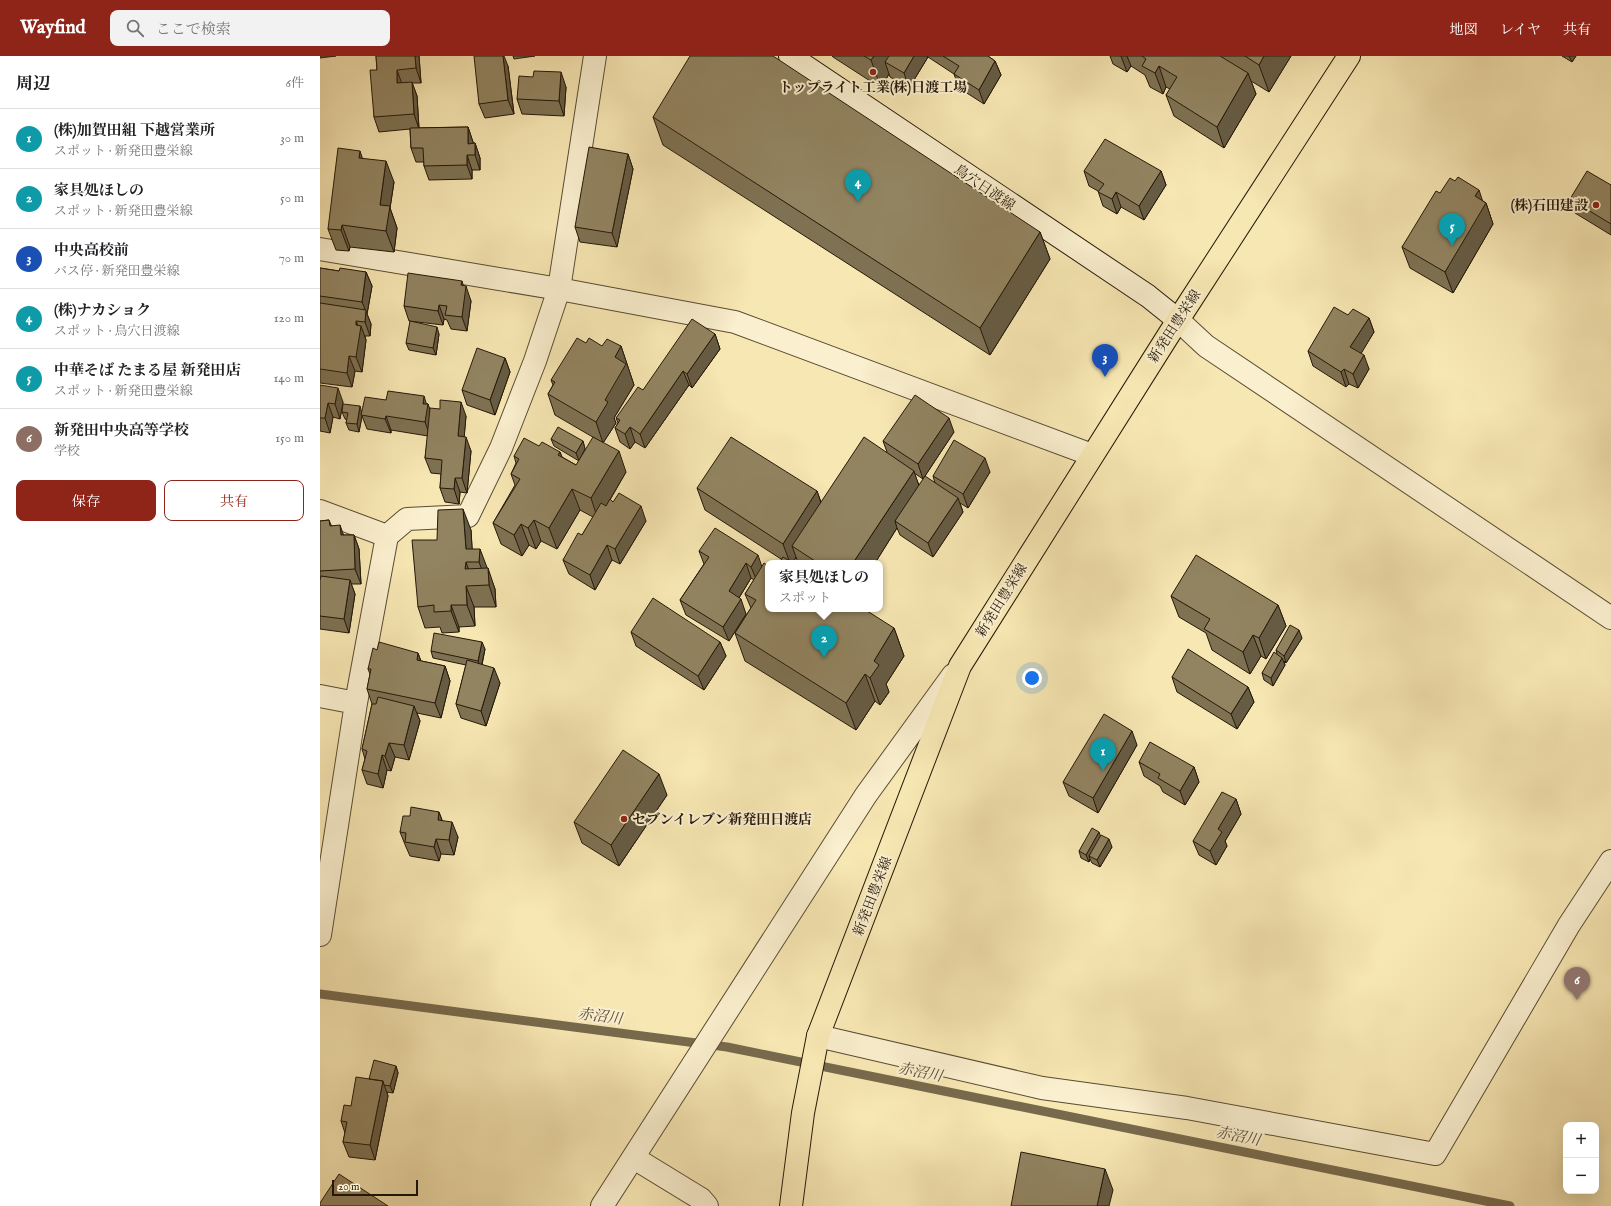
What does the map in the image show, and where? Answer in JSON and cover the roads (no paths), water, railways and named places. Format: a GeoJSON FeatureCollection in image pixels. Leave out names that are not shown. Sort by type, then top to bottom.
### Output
{"type":"FeatureCollection","features":[{"type":"Feature","properties":{"kind":"main road","name":"新発田豊栄線"},"geometry":{"type":"LineString","coordinates":[[791,1206],[803,1113],[818,1036],[960,666],[1178,320],[1349,56]]}},
{"type":"Feature","properties":{"kind":"street"},"geometry":{"type":"LineString","coordinates":[[320,934],[356,703],[387,536],[407,519],[468,516],[501,448],[535,361],[559,289],[595,56]]}},
{"type":"Feature","properties":{"kind":"street","name":"鳥穴日渡線"},"geometry":{"type":"LineString","coordinates":[[790,56],[1148,296],[1178,320],[1206,346],[1611,618]]}},
{"type":"Feature","properties":{"kind":"street"},"geometry":{"type":"LineString","coordinates":[[320,249],[559,289],[735,322],[1092,455]]}},
{"type":"Feature","properties":{"kind":"street"},"geometry":{"type":"LineString","coordinates":[[320,511],[387,536]]}},
{"type":"Feature","properties":{"kind":"street"},"geometry":{"type":"LineString","coordinates":[[602,1206],[866,795],[960,666]]}},
{"type":"Feature","properties":{"kind":"street"},"geometry":{"type":"LineString","coordinates":[[320,696],[356,703]]}},
{"type":"Feature","properties":{"kind":"street"},"geometry":{"type":"LineString","coordinates":[[818,1036],[1042,1088],[1187,1108],[1435,1154],[1569,925],[1611,861]]}},
{"type":"Feature","properties":{"kind":"street"},"geometry":{"type":"LineString","coordinates":[[634,1158],[701,1199],[707,1206]]}},
{"type":"Feature","properties":{"kind":"waterway","name":"赤沼川"},"geometry":{"type":"LineString","coordinates":[[320,994],[727,1047],[1510,1206]]}},
{"type":"Feature","properties":{"kind":"place","name":"トップライト工業(株)日渡工場"},"geometry":{"type":"Point","coordinates":[873,72]}},
{"type":"Feature","properties":{"kind":"place","name":"(株)ナカショク"},"geometry":{"type":"Point","coordinates":[858,202]}},
{"type":"Feature","properties":{"kind":"place","name":"(株)石田建設"},"geometry":{"type":"Point","coordinates":[1596,205]}},
{"type":"Feature","properties":{"kind":"place","name":"中華そば たまる屋 新発田店"},"geometry":{"type":"Point","coordinates":[1452,246]}},
{"type":"Feature","properties":{"kind":"place","name":"中央高校前"},"geometry":{"type":"Point","coordinates":[1105,377]}},
{"type":"Feature","properties":{"kind":"place","name":"家具処ほしの"},"geometry":{"type":"Point","coordinates":[824,658]}},
{"type":"Feature","properties":{"kind":"place","name":"(株)加賀田組 下越営業所"},"geometry":{"type":"Point","coordinates":[1103,771]}},
{"type":"Feature","properties":{"kind":"place","name":"セブンイレブン新発田日渡店"},"geometry":{"type":"Point","coordinates":[624,819]}},
{"type":"Feature","properties":{"kind":"place","name":"新発田中央高等学校"},"geometry":{"type":"Point","coordinates":[1577,1000]}}]}
